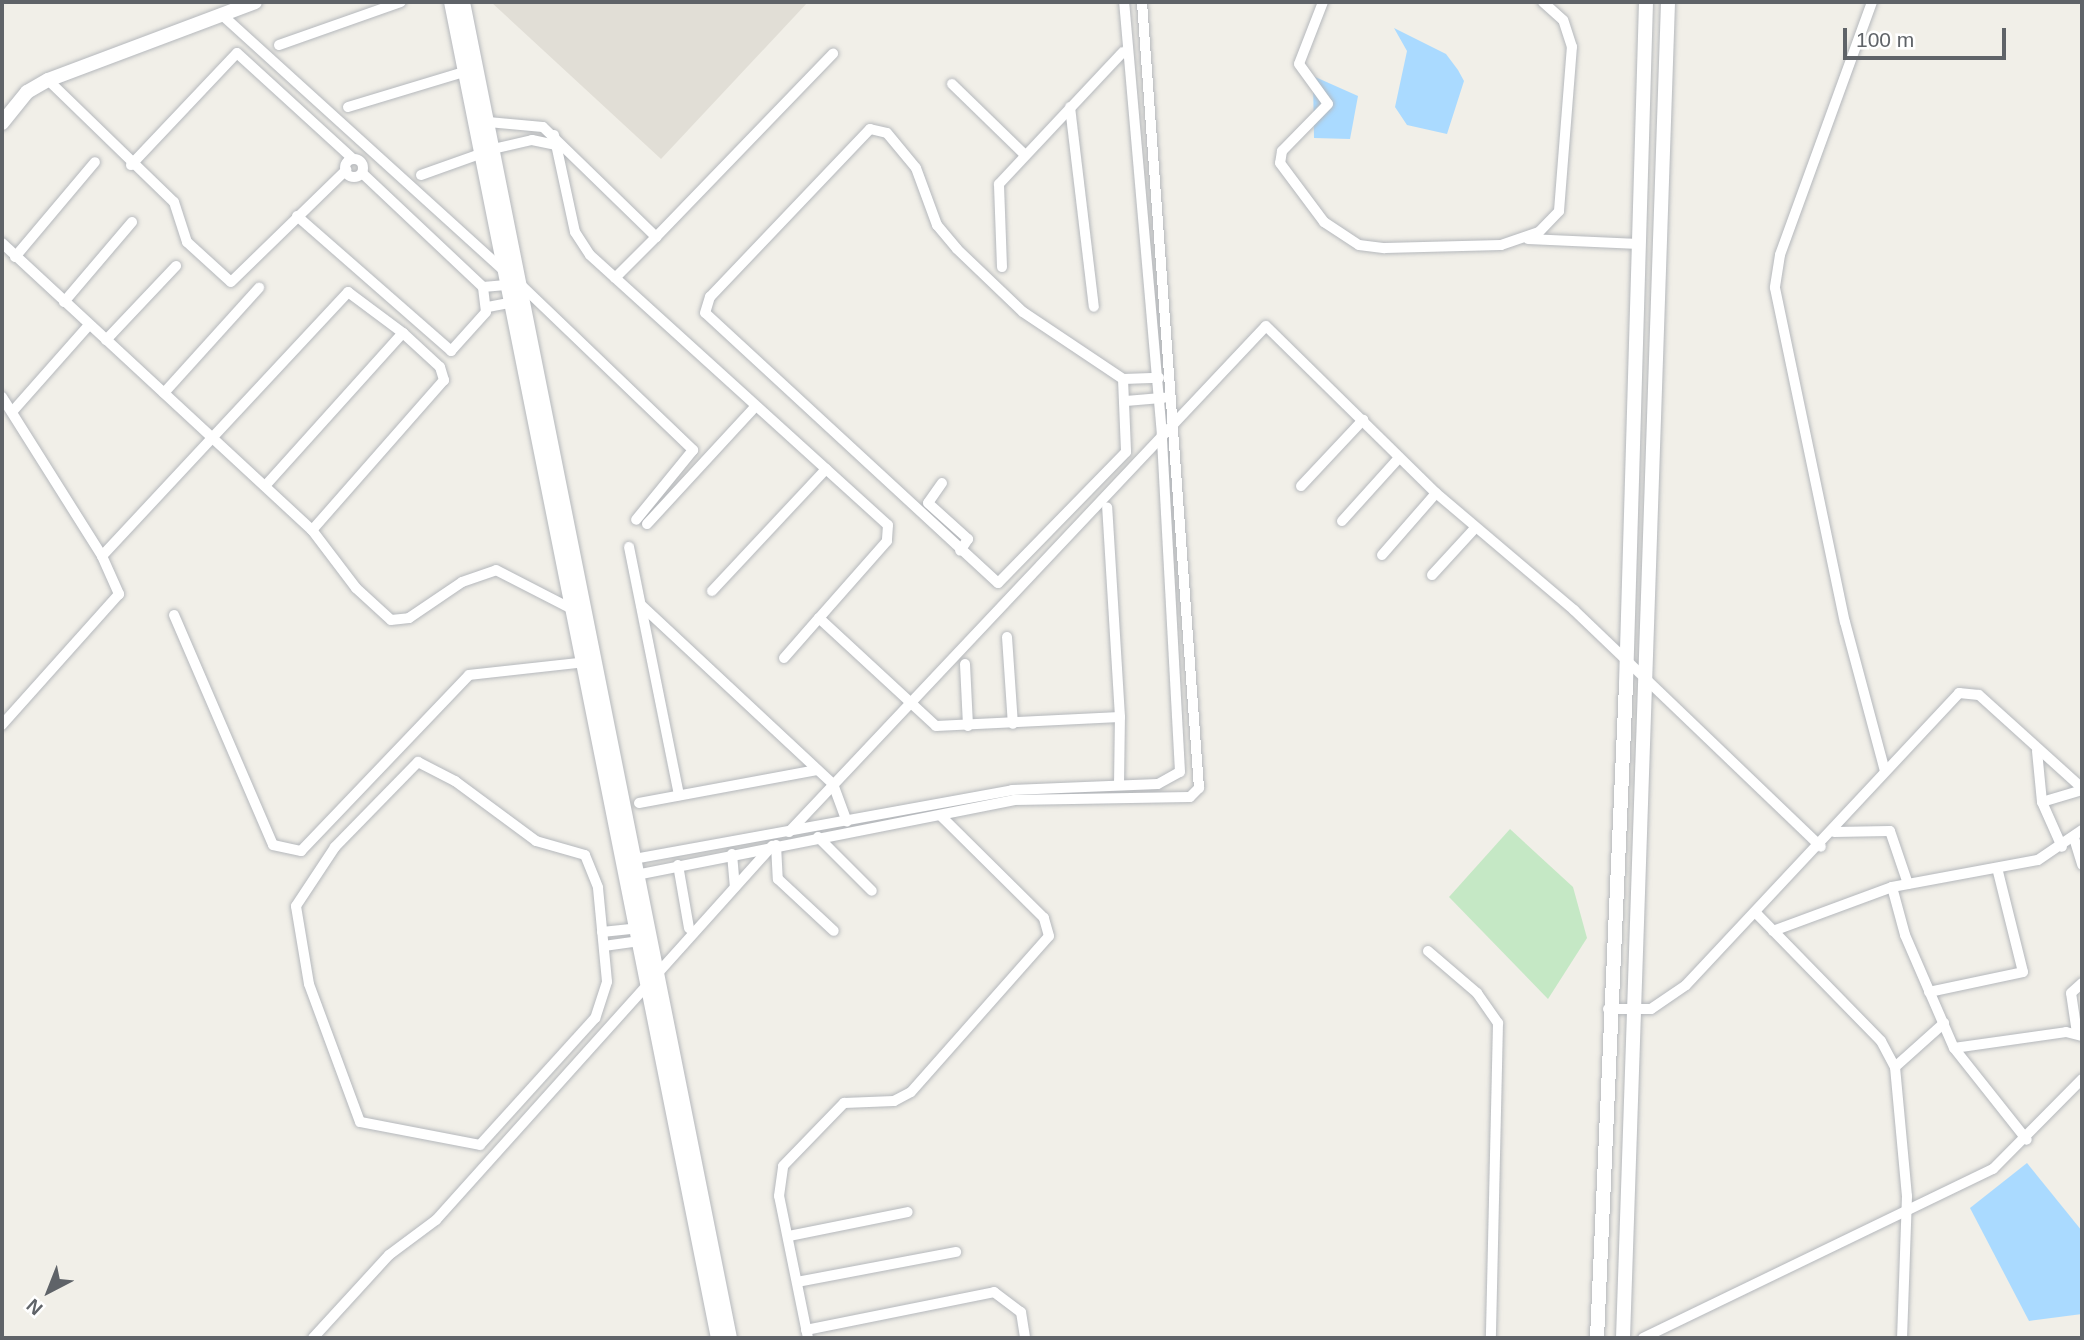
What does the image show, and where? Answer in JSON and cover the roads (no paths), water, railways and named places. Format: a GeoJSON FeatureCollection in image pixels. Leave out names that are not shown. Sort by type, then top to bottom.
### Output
{"type":"FeatureCollection","features":[{"type":"Feature","properties":{"kind":"street"},"geometry":{"type":"LineString","coordinates":[[2,123],[27,92],[48,80],[255,2]]}},
{"type":"Feature","properties":{"kind":"street"},"geometry":{"type":"LineString","coordinates":[[279,45],[401,2]]}},
{"type":"Feature","properties":{"kind":"street"},"geometry":{"type":"LineString","coordinates":[[451,2],[464,72],[486,152],[639,935],[652,982],[730,1338]]}},
{"type":"Feature","properties":{"kind":"street"},"geometry":{"type":"LineString","coordinates":[[463,2],[488,122],[486,152],[503,269]]}},
{"type":"Feature","properties":{"kind":"street"},"geometry":{"type":"LineString","coordinates":[[1142,2],[1161,378]]}},
{"type":"Feature","properties":{"kind":"street"},"geometry":{"type":"LineString","coordinates":[[1323,2],[1299,64],[1328,104],[1282,151],[1284,176],[1324,222],[1359,245],[1488,245],[1524,239],[1639,244]]}},
{"type":"Feature","properties":{"kind":"street"},"geometry":{"type":"LineString","coordinates":[[1524,239],[1559,211],[1572,47],[1563,20],[1543,2]]}},
{"type":"Feature","properties":{"kind":"street"},"geometry":{"type":"LineString","coordinates":[[1597,1338],[1608,1009],[1627,666],[1646,2]]}},
{"type":"Feature","properties":{"kind":"street"},"geometry":{"type":"LineString","coordinates":[[1623,1338],[1668,2]]}},
{"type":"Feature","properties":{"kind":"street"},"geometry":{"type":"LineString","coordinates":[[1872,2],[1780,255],[1775,288],[1845,622],[1885,771]]}},
{"type":"Feature","properties":{"kind":"street"},"geometry":{"type":"LineString","coordinates":[[634,859],[1012,790],[1158,784],[1180,772],[1162,435],[1163,398],[1124,52],[1123,3]]}},
{"type":"Feature","properties":{"kind":"street"},"geometry":{"type":"LineString","coordinates":[[221,14],[503,269],[512,284],[693,450],[636,520]]}},
{"type":"Feature","properties":{"kind":"street"},"geometry":{"type":"LineString","coordinates":[[1002,267],[996,195],[1024,154],[1124,52]]}},
{"type":"Feature","properties":{"kind":"street"},"geometry":{"type":"LineString","coordinates":[[131,165],[237,53],[354,159],[362,173],[483,287],[488,307]]}},
{"type":"Feature","properties":{"kind":"street"},"geometry":{"type":"LineString","coordinates":[[615,278],[833,54]]}},
{"type":"Feature","properties":{"kind":"street"},"geometry":{"type":"LineString","coordinates":[[348,107],[464,72]]}},
{"type":"Feature","properties":{"kind":"street"},"geometry":{"type":"LineString","coordinates":[[48,80],[131,165],[174,202],[187,242],[231,282],[354,159]]}},
{"type":"Feature","properties":{"kind":"street"},"geometry":{"type":"LineString","coordinates":[[952,84],[1024,154]]}},
{"type":"Feature","properties":{"kind":"street"},"geometry":{"type":"LineString","coordinates":[[1070,107],[1094,307]]}},
{"type":"Feature","properties":{"kind":"street"},"geometry":{"type":"LineString","coordinates":[[488,122],[522,121],[555,140],[656,237]]}},
{"type":"Feature","properties":{"kind":"street"},"geometry":{"type":"LineString","coordinates":[[1123,379],[1126,452],[1008,578],[988,579],[705,313],[710,297],[854,139],[870,129],[887,133],[923,178],[937,225],[957,249],[1023,312],[1123,379],[1161,378]]}},
{"type":"Feature","properties":{"kind":"street"},"geometry":{"type":"LineString","coordinates":[[421,175],[533,139],[555,140]]}},
{"type":"Feature","properties":{"kind":"street"},"geometry":{"type":"LineString","coordinates":[[555,140],[581,244],[755,407],[882,517],[890,533],[784,658]]}},
{"type":"Feature","properties":{"kind":"street"},"geometry":{"type":"LineString","coordinates":[[15,257],[95,162]]}},
{"type":"Feature","properties":{"kind":"street"},"geometry":{"type":"LineString","coordinates":[[345,170],[351,176],[362,173]]}},
{"type":"Feature","properties":{"kind":"street"},"geometry":{"type":"LineString","coordinates":[[297,216],[447,352],[488,307],[509,303]]}},
{"type":"Feature","properties":{"kind":"street"},"geometry":{"type":"LineString","coordinates":[[64,302],[131,222]]}},
{"type":"Feature","properties":{"kind":"street"},"geometry":{"type":"LineString","coordinates":[[2,243],[312,530],[356,588],[391,620],[409,618],[462,582],[496,570],[572,609]]}},
{"type":"Feature","properties":{"kind":"street"},"geometry":{"type":"LineString","coordinates":[[106,340],[176,266]]}},
{"type":"Feature","properties":{"kind":"street"},"geometry":{"type":"LineString","coordinates":[[483,287],[512,284]]}},
{"type":"Feature","properties":{"kind":"street"},"geometry":{"type":"LineString","coordinates":[[512,284],[509,303],[572,609],[634,859],[652,982],[718,1338]]}},
{"type":"Feature","properties":{"kind":"street"},"geometry":{"type":"LineString","coordinates":[[164,393],[259,288]]}},
{"type":"Feature","properties":{"kind":"street"},"geometry":{"type":"LineString","coordinates":[[102,555],[342,294],[355,296],[403,333],[444,373],[442,387],[312,530]]}},
{"type":"Feature","properties":{"kind":"street"},"geometry":{"type":"LineString","coordinates":[[12,412],[89,325]]}},
{"type":"Feature","properties":{"kind":"street"},"geometry":{"type":"LineString","coordinates":[[789,832],[1266,326],[1436,493],[1574,610],[1627,666],[1821,847]]}},
{"type":"Feature","properties":{"kind":"street"},"geometry":{"type":"LineString","coordinates":[[265,486],[403,333]]}},
{"type":"Feature","properties":{"kind":"street"},"geometry":{"type":"LineString","coordinates":[[2,397],[102,555],[117,585],[116,602],[2,725]]}},
{"type":"Feature","properties":{"kind":"street"},"geometry":{"type":"LineString","coordinates":[[1126,401],[1163,398]]}},
{"type":"Feature","properties":{"kind":"street"},"geometry":{"type":"LineString","coordinates":[[636,875],[818,837],[1032,798],[1190,797],[1199,788],[1173,424],[1163,398]]}},
{"type":"Feature","properties":{"kind":"street"},"geometry":{"type":"LineString","coordinates":[[647,524],[755,407]]}},
{"type":"Feature","properties":{"kind":"street"},"geometry":{"type":"LineString","coordinates":[[1301,486],[1363,420]]}},
{"type":"Feature","properties":{"kind":"street"},"geometry":{"type":"LineString","coordinates":[[1342,521],[1399,458]]}},
{"type":"Feature","properties":{"kind":"street"},"geometry":{"type":"LineString","coordinates":[[712,591],[826,469]]}},
{"type":"Feature","properties":{"kind":"street"},"geometry":{"type":"LineString","coordinates":[[942,483],[928,503],[968,540],[960,551]]}},
{"type":"Feature","properties":{"kind":"street"},"geometry":{"type":"LineString","coordinates":[[1382,555],[1436,493]]}},
{"type":"Feature","properties":{"kind":"street"},"geometry":{"type":"LineString","coordinates":[[1107,507],[1120,718],[1119,785]]}},
{"type":"Feature","properties":{"kind":"street"},"geometry":{"type":"LineString","coordinates":[[1432,575],[1475,528]]}},
{"type":"Feature","properties":{"kind":"street"},"geometry":{"type":"LineString","coordinates":[[629,547],[679,795]]}},
{"type":"Feature","properties":{"kind":"street"},"geometry":{"type":"LineString","coordinates":[[641,605],[833,784],[847,822]]}},
{"type":"Feature","properties":{"kind":"street"},"geometry":{"type":"LineString","coordinates":[[174,615],[273,845],[301,851],[469,675],[587,662]]}},
{"type":"Feature","properties":{"kind":"street"},"geometry":{"type":"LineString","coordinates":[[819,618],[936,726],[1120,718]]}},
{"type":"Feature","properties":{"kind":"street"},"geometry":{"type":"LineString","coordinates":[[1007,637],[1013,724]]}},
{"type":"Feature","properties":{"kind":"street"},"geometry":{"type":"LineString","coordinates":[[965,664],[968,726]]}},
{"type":"Feature","properties":{"kind":"street"},"geometry":{"type":"LineString","coordinates":[[1608,1009],[1632,1012],[1665,1001],[1821,847],[1885,771],[1965,692],[1979,695],[2037,751],[2082,789]]}},
{"type":"Feature","properties":{"kind":"street"},"geometry":{"type":"LineString","coordinates":[[2037,751],[2042,802],[2062,847]]}},
{"type":"Feature","properties":{"kind":"street"},"geometry":{"type":"LineString","coordinates":[[418,762],[455,781],[536,841],[585,855],[598,888],[602,933],[607,982],[595,1018],[480,1145],[360,1122],[309,984],[296,906],[335,847],[418,762]]}},
{"type":"Feature","properties":{"kind":"street"},"geometry":{"type":"LineString","coordinates":[[639,803],[817,770]]}},
{"type":"Feature","properties":{"kind":"street"},"geometry":{"type":"LineString","coordinates":[[2042,802],[2082,789]]}},
{"type":"Feature","properties":{"kind":"street"},"geometry":{"type":"LineString","coordinates":[[940,815],[1044,918],[1046,945],[911,1092],[894,1101],[844,1103],[799,1147],[780,1173],[789,1236],[807,1334],[994,1292],[1021,1312],[1026,1338]]}},
{"type":"Feature","properties":{"kind":"street"},"geometry":{"type":"LineString","coordinates":[[1773,931],[1892,887],[1998,872],[2062,847],[2082,830]]}},
{"type":"Feature","properties":{"kind":"street"},"geometry":{"type":"LineString","coordinates":[[1833,831],[1890,831],[1908,884]]}},
{"type":"Feature","properties":{"kind":"street"},"geometry":{"type":"LineString","coordinates":[[818,837],[872,891]]}},
{"type":"Feature","properties":{"kind":"street"},"geometry":{"type":"LineString","coordinates":[[2074,838],[2082,864]]}},
{"type":"Feature","properties":{"kind":"street"},"geometry":{"type":"LineString","coordinates":[[313,1338],[389,1255],[436,1220],[774,846]]}},
{"type":"Feature","properties":{"kind":"street"},"geometry":{"type":"LineString","coordinates":[[774,846],[778,879],[834,931]]}},
{"type":"Feature","properties":{"kind":"street"},"geometry":{"type":"LineString","coordinates":[[732,854],[735,887]]}},
{"type":"Feature","properties":{"kind":"street"},"geometry":{"type":"LineString","coordinates":[[678,865],[689,928]]}},
{"type":"Feature","properties":{"kind":"street"},"geometry":{"type":"LineString","coordinates":[[1929,992],[2023,972],[1998,872]]}},
{"type":"Feature","properties":{"kind":"street"},"geometry":{"type":"LineString","coordinates":[[1892,887],[1929,992],[1954,1048],[2027,1140]]}},
{"type":"Feature","properties":{"kind":"street"},"geometry":{"type":"LineString","coordinates":[[1756,913],[1881,1041],[1895,1067],[1905,1214],[1902,1338]]}},
{"type":"Feature","properties":{"kind":"street"},"geometry":{"type":"LineString","coordinates":[[602,933],[639,935]]}},
{"type":"Feature","properties":{"kind":"street"},"geometry":{"type":"LineString","coordinates":[[604,946],[639,935]]}},
{"type":"Feature","properties":{"kind":"street"},"geometry":{"type":"LineString","coordinates":[[1428,951],[1477,993],[1499,1030],[1491,1338]]}},
{"type":"Feature","properties":{"kind":"street"},"geometry":{"type":"LineString","coordinates":[[1954,1048],[2080,1034],[2071,993],[2082,983]]}},
{"type":"Feature","properties":{"kind":"street"},"geometry":{"type":"LineString","coordinates":[[1895,1067],[1944,1023]]}},
{"type":"Feature","properties":{"kind":"street"},"geometry":{"type":"LineString","coordinates":[[1643,1338],[1905,1214],[1993,1169],[2027,1140],[2082,1079]]}},
{"type":"Feature","properties":{"kind":"street"},"geometry":{"type":"LineString","coordinates":[[789,1236],[908,1212]]}},
{"type":"Feature","properties":{"kind":"street"},"geometry":{"type":"LineString","coordinates":[[797,1282],[956,1252]]}},
{"type":"Feature","properties":{"kind":"water"},"geometry":{"type":"Polygon","coordinates":[[[1394,28],[1446,54],[1464,81],[1447,134],[1407,125],[1395,107],[1407,51],[1394,28]]]}},
{"type":"Feature","properties":{"kind":"water"},"geometry":{"type":"Polygon","coordinates":[[[1313,76],[1358,96],[1350,139],[1314,138],[1313,76]]]}},
{"type":"Feature","properties":{"kind":"water"},"geometry":{"type":"Polygon","coordinates":[[[2027,1163],[2082,1231],[2082,1314],[2029,1321],[1970,1208],[2027,1163]]]}}]}
